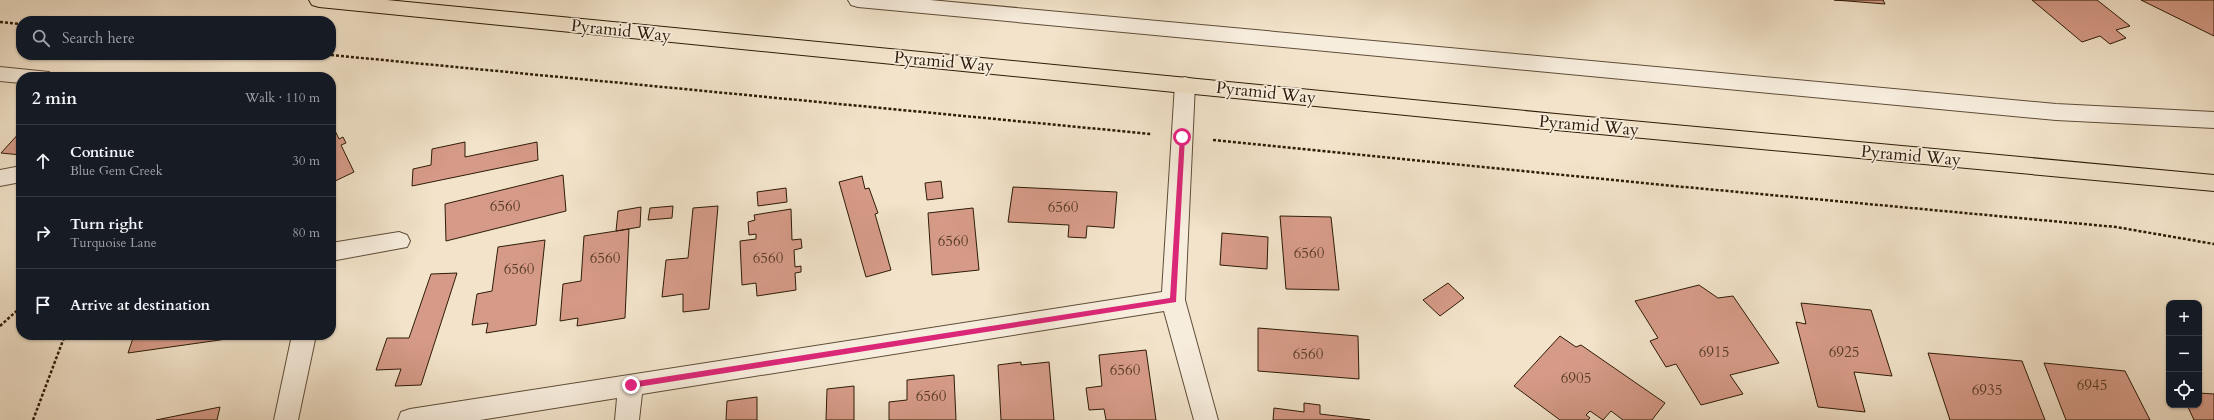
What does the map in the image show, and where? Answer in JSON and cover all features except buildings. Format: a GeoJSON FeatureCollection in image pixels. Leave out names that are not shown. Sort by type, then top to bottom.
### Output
{"type":"FeatureCollection","features":[{"type":"Feature","properties":{"kind":"main road","name":"Pyramid Way"},"geometry":{"type":"LineString","coordinates":[[319,0],[1185,84],[1556,122],[2214,183]]}},
{"type":"Feature","properties":{"kind":"street"},"geometry":{"type":"LineString","coordinates":[[858,0],[2048,111],[2214,120]]}},
{"type":"Feature","properties":{"kind":"street"},"geometry":{"type":"LineString","coordinates":[[0,74],[16,75]]}},
{"type":"Feature","properties":{"kind":"street"},"geometry":{"type":"LineString","coordinates":[[1185,84],[1173,300],[1206,420]]}},
{"type":"Feature","properties":{"kind":"street"},"geometry":{"type":"LineString","coordinates":[[0,178],[16,175]]}},
{"type":"Feature","properties":{"kind":"street"},"geometry":{"type":"LineString","coordinates":[[336,251],[400,241]]}},
{"type":"Feature","properties":{"kind":"street"},"geometry":{"type":"LineString","coordinates":[[410,420],[1173,300]]}},
{"type":"Feature","properties":{"kind":"street"},"geometry":{"type":"LineString","coordinates":[[286,420],[303,340]]}},
{"type":"Feature","properties":{"kind":"street"},"geometry":{"type":"LineString","coordinates":[[627,420],[631,385]]}},
{"type":"Feature","properties":{"kind":"path"},"geometry":{"type":"LineString","coordinates":[[0,22],[16,24]]}},
{"type":"Feature","properties":{"kind":"path"},"geometry":{"type":"LineString","coordinates":[[336,55],[1671,186],[2116,227],[2214,244]]}},
{"type":"Feature","properties":{"kind":"path"},"geometry":{"type":"LineString","coordinates":[[0,326],[16,312]]}},
{"type":"Feature","properties":{"kind":"path"},"geometry":{"type":"LineString","coordinates":[[33,420],[63,340]]}},
{"type":"Feature","properties":{"kind":"route"},"geometry":{"type":"LineString","coordinates":[[631,385],[1173,300],[1182,137]]}}]}
